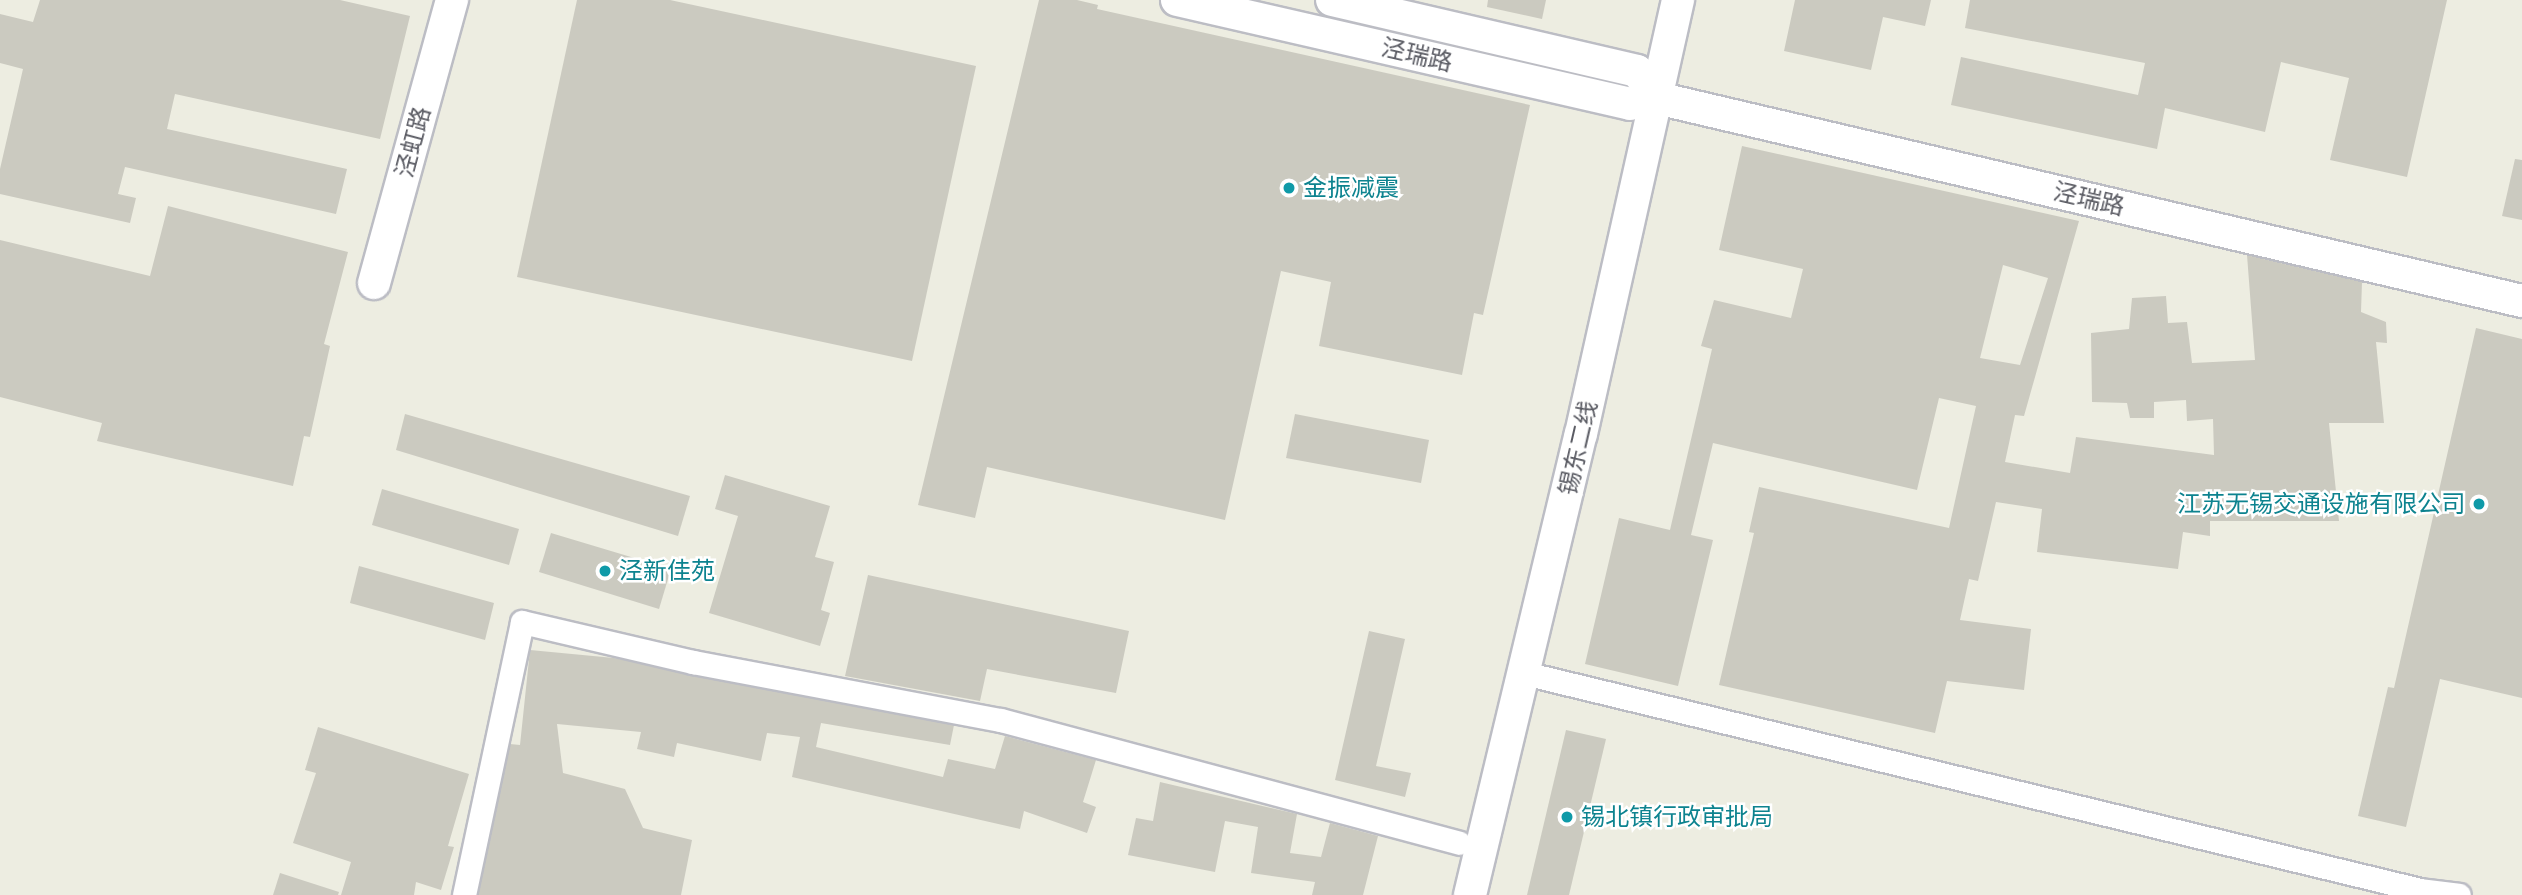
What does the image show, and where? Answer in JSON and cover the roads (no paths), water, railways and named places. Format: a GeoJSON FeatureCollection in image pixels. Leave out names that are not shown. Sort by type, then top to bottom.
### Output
{"type":"FeatureCollection","features":[{"type":"Feature","properties":{"kind":"street","name":"泾虹路"},"geometry":{"type":"LineString","coordinates":[[374,283],[452,0]]}},
{"type":"Feature","properties":{"kind":"street","name":"泾瑞路"},"geometry":{"type":"LineString","coordinates":[[1177,0],[1630,104],[1657,98],[2522,300]]}},
{"type":"Feature","properties":{"kind":"street","name":"泾瑞路"},"geometry":{"type":"LineString","coordinates":[[1332,0],[1637,71],[1657,98]]}},
{"type":"Feature","properties":{"kind":"street","name":"锡东二线"},"geometry":{"type":"LineString","coordinates":[[1470,895],[1524,673],[1678,0]]}},
{"type":"Feature","properties":{"kind":"street"},"geometry":{"type":"LineString","coordinates":[[464,895],[522,622],[693,662],[1001,720],[1459,843]]}},
{"type":"Feature","properties":{"kind":"street"},"geometry":{"type":"LineString","coordinates":[[1524,673],[2407,886],[2459,895]]}},
{"type":"Feature","properties":{"kind":"place","name":"金振减震"},"geometry":{"type":"Point","coordinates":[1289,188]}},
{"type":"Feature","properties":{"kind":"place","name":"江苏无锡交通设施有限公司"},"geometry":{"type":"Point","coordinates":[2479,504]}},
{"type":"Feature","properties":{"kind":"place","name":"泾新佳苑"},"geometry":{"type":"Point","coordinates":[605,571]}},
{"type":"Feature","properties":{"kind":"place","name":"锡北镇行政审批局"},"geometry":{"type":"Point","coordinates":[1567,817]}}]}
